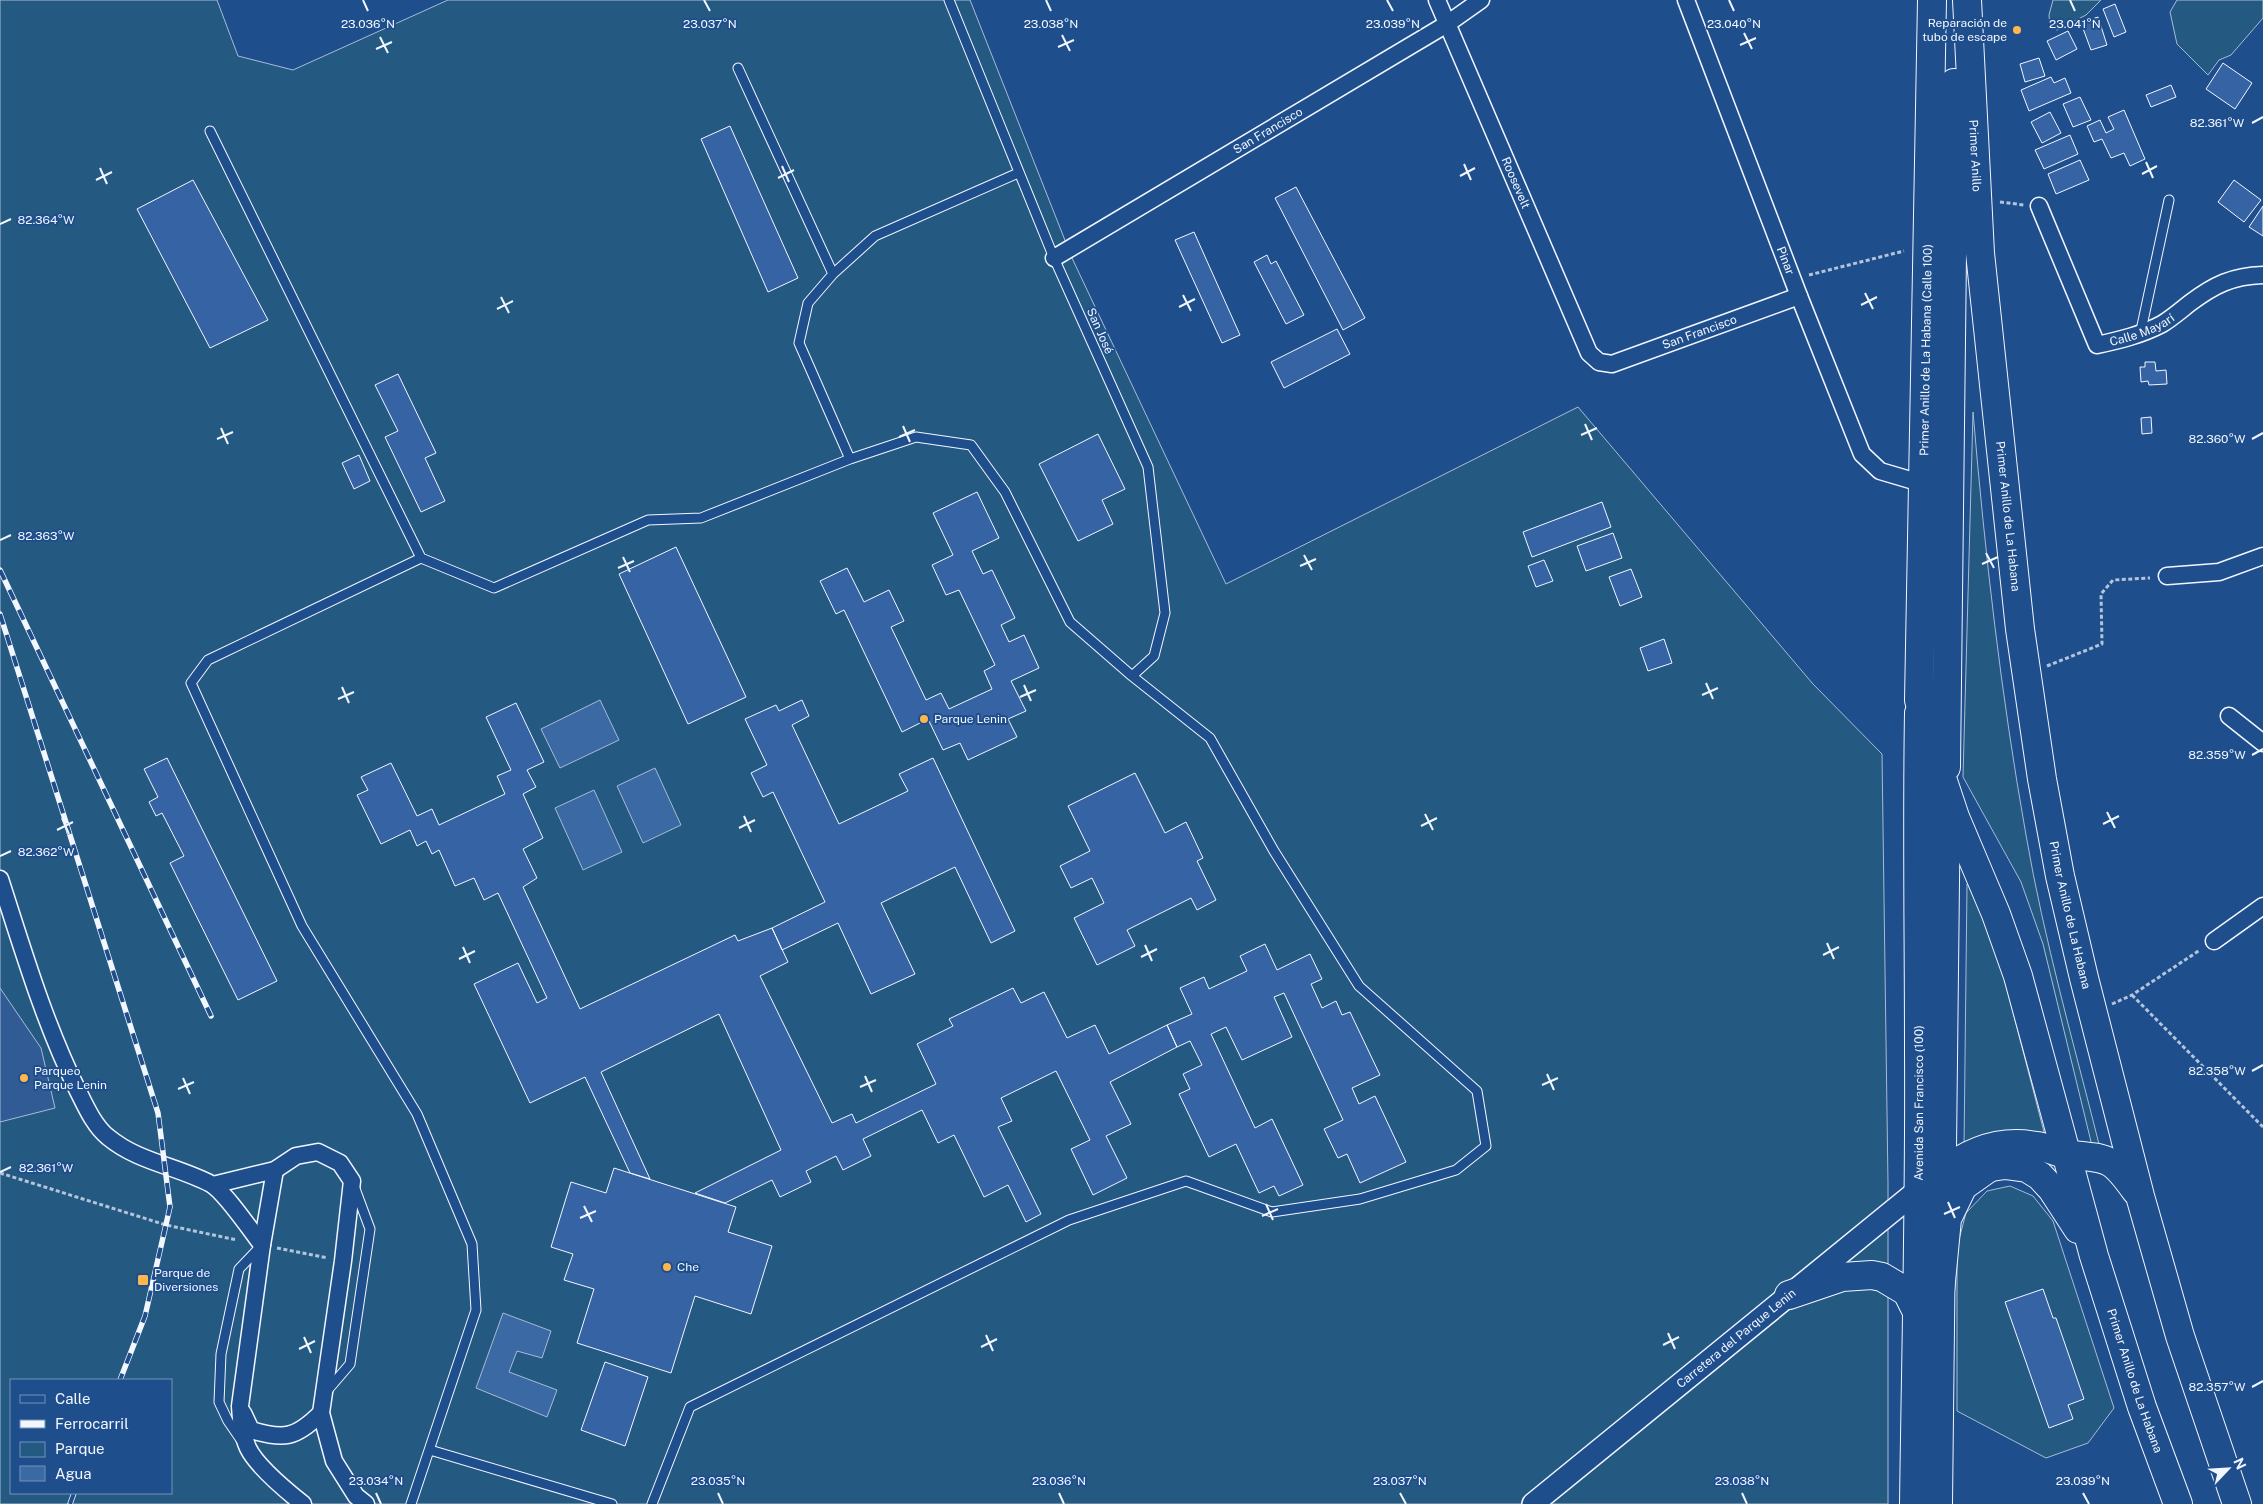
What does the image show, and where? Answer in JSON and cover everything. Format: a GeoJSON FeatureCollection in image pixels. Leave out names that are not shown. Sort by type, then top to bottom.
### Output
{"type":"FeatureCollection","features":[{"type":"Feature","properties":{"kind":"highway","name":"Primer Anillo de La Habana (Calle 100)"},"geometry":{"type":"LineString","coordinates":[[1919,700],[1932,0]]}},
{"type":"Feature","properties":{"kind":"highway","name":"Avenida San Francisco (100)"},"geometry":{"type":"LineString","coordinates":[[1938,1504],[1929,1308],[1929,1181],[1946,791],[1955,0]]}},
{"type":"Feature","properties":{"kind":"highway","name":"Primer Anillo"},"geometry":{"type":"LineString","coordinates":[[1967,0],[1986,311]]}},
{"type":"Feature","properties":{"kind":"highway","name":"Primer Anillo de La Habana"},"geometry":{"type":"LineString","coordinates":[[1986,311],[2025,674],[2060,876],[2140,1196],[2183,1345],[2237,1504]]}},
{"type":"Feature","properties":{"kind":"highway","name":"Avenida San Francisco (100)"},"geometry":{"type":"LineString","coordinates":[[1919,700],[1917,844],[1919,1052],[1929,1181]]}},
{"type":"Feature","properties":{"kind":"highway"},"geometry":{"type":"LineString","coordinates":[[1919,700],[1946,791],[1996,914],[2018,976],[2094,1256]]}},
{"type":"Feature","properties":{"kind":"highway"},"geometry":{"type":"LineString","coordinates":[[1929,1181],[1966,1155],[1992,1146],[2036,1146],[2066,1154],[2104,1158],[2121,1170],[2140,1196]]}},
{"type":"Feature","properties":{"kind":"highway"},"geometry":{"type":"LineString","coordinates":[[1929,1181],[2015,1165],[2027,1168],[2040,1176],[2064,1205],[2094,1256]]}},
{"type":"Feature","properties":{"kind":"highway"},"geometry":{"type":"LineString","coordinates":[[1788,1295],[1842,1277],[1872,1275],[1882,1277],[1929,1308],[1947,1219],[1963,1186],[1987,1169]]}},
{"type":"Feature","properties":{"kind":"highway","name":"Primer Anillo de La Habana"},"geometry":{"type":"LineString","coordinates":[[2094,1256],[2142,1407],[2178,1504]]}},
{"type":"Feature","properties":{"kind":"highway","name":"Avenida San Francisco (100)"},"geometry":{"type":"LineString","coordinates":[[1914,1504],[1929,1308]]}},
{"type":"Feature","properties":{"kind":"street","name":"Roosevelt"},"geometry":{"type":"LineString","coordinates":[[1437,0],[1589,352],[1599,362]]}},
{"type":"Feature","properties":{"kind":"street","name":"San Francisco"},"geometry":{"type":"LineString","coordinates":[[1054,258],[1447,24],[1481,0]]}},
{"type":"Feature","properties":{"kind":"street","name":"Pinar"},"geometry":{"type":"LineString","coordinates":[[1686,0],[1799,296],[1862,454],[1880,471],[1924,484]]}},
{"type":"Feature","properties":{"kind":"street","name":"Calle Mayarí"},"geometry":{"type":"LineString","coordinates":[[2039,206],[2097,345],[2140,335],[2165,322],[2191,302],[2224,281],[2242,276],[2263,276]]}},
{"type":"Feature","properties":{"kind":"street","name":"San Francisco"},"geometry":{"type":"LineString","coordinates":[[1599,362],[1612,364],[1799,296]]}},
{"type":"Feature","properties":{"kind":"street"},"geometry":{"type":"LineString","coordinates":[[2167,576],[2218,572],[2263,556]]}},
{"type":"Feature","properties":{"kind":"street"},"geometry":{"type":"LineString","coordinates":[[2229,716],[2263,743]]}},
{"type":"Feature","properties":{"kind":"street"},"geometry":{"type":"LineString","coordinates":[[0,879],[39,1000],[59,1053],[86,1107],[106,1136],[131,1154],[213,1185],[262,1246]]}},
{"type":"Feature","properties":{"kind":"street"},"geometry":{"type":"LineString","coordinates":[[2214,941],[2263,906]]}},
{"type":"Feature","properties":{"kind":"street"},"geometry":{"type":"LineString","coordinates":[[213,1185],[275,1170],[296,1156],[318,1152],[340,1163],[352,1181],[343,1261],[320,1413],[334,1461],[356,1496],[366,1504]]}},
{"type":"Feature","properties":{"kind":"street"},"geometry":{"type":"LineString","coordinates":[[275,1170],[262,1246],[240,1406],[241,1427],[248,1450],[278,1484],[303,1504]]}},
{"type":"Feature","properties":{"kind":"street","name":"Carretera del Parque Lenin"},"geometry":{"type":"LineString","coordinates":[[1533,1504],[1929,1181]]}},
{"type":"Feature","properties":{"kind":"street"},"geometry":{"type":"LineString","coordinates":[[240,1406],[251,1430],[272,1436],[286,1436],[305,1429],[320,1413]]}},
{"type":"Feature","properties":{"kind":"lane","name":"San José"},"geometry":{"type":"LineString","coordinates":[[949,0],[1054,258],[1148,467],[1165,613],[1154,656],[1132,676]]}},
{"type":"Feature","properties":{"kind":"lane"},"geometry":{"type":"LineString","coordinates":[[738,68],[833,274]]}},
{"type":"Feature","properties":{"kind":"lane"},"geometry":{"type":"LineString","coordinates":[[210,131],[421,558],[494,588],[648,520],[701,518],[850,459],[916,437],[971,445],[1005,492],[1070,622],[1132,676],[1210,738],[1274,851],[1358,986],[1477,1092],[1486,1146],[1456,1170],[1360,1199],[1272,1212],[1186,1181],[1069,1220],[690,1407],[652,1504]]}},
{"type":"Feature","properties":{"kind":"lane"},"geometry":{"type":"LineString","coordinates":[[850,459],[799,343],[808,303],[833,274],[875,236],[1018,173]]}},
{"type":"Feature","properties":{"kind":"lane"},"geometry":{"type":"LineString","coordinates":[[2140,335],[2169,200]]}},
{"type":"Feature","properties":{"kind":"lane"},"geometry":{"type":"LineString","coordinates":[[411,1504],[476,1310],[472,1244],[417,1114],[302,926],[191,683],[208,660],[421,558]]}},
{"type":"Feature","properties":{"kind":"lane"},"geometry":{"type":"LineString","coordinates":[[323,1396],[350,1364],[370,1229],[352,1181]]}},
{"type":"Feature","properties":{"kind":"lane"},"geometry":{"type":"LineString","coordinates":[[248,1450],[228,1421],[219,1402],[221,1354],[239,1269],[262,1246]]}},
{"type":"Feature","properties":{"kind":"lane"},"geometry":{"type":"LineString","coordinates":[[430,1450],[612,1504]]}},
{"type":"Feature","properties":{"kind":"path"},"geometry":{"type":"LineString","coordinates":[[1978,200],[2039,206]]}},
{"type":"Feature","properties":{"kind":"path"},"geometry":{"type":"LineString","coordinates":[[1794,279],[1927,245]]}},
{"type":"Feature","properties":{"kind":"path"},"geometry":{"type":"LineString","coordinates":[[2025,674],[2102,644],[2101,594],[2113,580],[2167,576]]}},
{"type":"Feature","properties":{"kind":"path"},"geometry":{"type":"LineString","coordinates":[[2092,1009],[2113,1004],[2132,995],[2214,941]]}},
{"type":"Feature","properties":{"kind":"path"},"geometry":{"type":"LineString","coordinates":[[2132,995],[2263,1127]]}},
{"type":"Feature","properties":{"kind":"path"},"geometry":{"type":"LineString","coordinates":[[0,1173],[166,1225],[343,1261]]}},
{"type":"Feature","properties":{"kind":"green space","name":"Parque Lenin"},"geometry":{"type":"Polygon","coordinates":[[[0,0],[217,0],[238,56],[293,70],[448,0],[970,0],[1072,258],[1226,584],[1578,407],[1813,684],[1882,754],[1888,1184],[1888,1504],[0,1504],[0,0]]]}},
{"type":"Feature","properties":{"kind":"green space"},"geometry":{"type":"Polygon","coordinates":[[[2053,0],[2101,0],[2086,15],[2057,30],[2050,27],[2049,15],[2053,0]]]}},
{"type":"Feature","properties":{"kind":"green space"},"geometry":{"type":"Polygon","coordinates":[[[2177,0],[2263,0],[2263,18],[2231,55],[2219,60],[2208,75],[2177,44],[2170,12],[2177,0]]]}},
{"type":"Feature","properties":{"kind":"green space"},"geometry":{"type":"Polygon","coordinates":[[[1973,412],[1995,624],[2017,782],[2042,914],[2100,1148],[2093,1150],[2043,944],[2021,882],[1963,777],[1973,412]]]}},
{"type":"Feature","properties":{"kind":"green space"},"geometry":{"type":"Polygon","coordinates":[[[1972,883],[2000,962],[2045,1136],[1964,1148],[1967,884],[1972,883]]]}},
{"type":"Feature","properties":{"kind":"green space"},"geometry":{"type":"Polygon","coordinates":[[[2010,1186],[2033,1196],[2053,1221],[2114,1408],[2088,1443],[2046,1458],[1957,1411],[1957,1247],[1966,1213],[1987,1191],[2010,1186]]]}},
{"type":"Feature","properties":{"kind":"shaded area","name":"Parqueo Parque Lenin"},"geometry":{"type":"Polygon","coordinates":[[[0,988],[41,1048],[55,1108],[0,1122],[0,988]]]}},
{"type":"Feature","properties":{"kind":"water"},"geometry":{"type":"Polygon","coordinates":[[[600,700],[619,740],[560,768],[541,729],[600,700]]]}},
{"type":"Feature","properties":{"kind":"water"},"geometry":{"type":"Polygon","coordinates":[[[655,768],[681,825],[643,843],[617,786],[655,768]]]}},
{"type":"Feature","properties":{"kind":"water"},"geometry":{"type":"Polygon","coordinates":[[[594,790],[622,852],[583,870],[555,808],[594,790]]]}},
{"type":"Feature","properties":{"kind":"water"},"geometry":{"type":"Polygon","coordinates":[[[503,1313],[551,1331],[542,1358],[517,1351],[509,1372],[557,1390],[547,1417],[476,1388],[503,1313]]]}},
{"type":"Feature","properties":{"kind":"building"},"geometry":{"type":"Polygon","coordinates":[[[2115,4],[2126,32],[2114,37],[2103,9],[2115,4]]]}},
{"type":"Feature","properties":{"kind":"building"},"geometry":{"type":"Polygon","coordinates":[[[2098,17],[2107,45],[2091,50],[2081,23],[2098,17]]]}},
{"type":"Feature","properties":{"kind":"building"},"geometry":{"type":"Polygon","coordinates":[[[2068,31],[2077,49],[2056,60],[2047,41],[2068,31]]]}},
{"type":"Feature","properties":{"kind":"building"},"geometry":{"type":"Polygon","coordinates":[[[2039,58],[2045,76],[2025,82],[2020,64],[2039,58]]]}},
{"type":"Feature","properties":{"kind":"building"},"geometry":{"type":"Polygon","coordinates":[[[2223,63],[2252,83],[2235,109],[2206,89],[2223,63]]]}},
{"type":"Feature","properties":{"kind":"building"},"geometry":{"type":"Polygon","coordinates":[[[2051,77],[2054,83],[2065,78],[2071,93],[2029,111],[2021,90],[2051,77]]]}},
{"type":"Feature","properties":{"kind":"building"},"geometry":{"type":"Polygon","coordinates":[[[2171,85],[2176,97],[2151,107],[2146,95],[2171,85]]]}},
{"type":"Feature","properties":{"kind":"building"},"geometry":{"type":"Polygon","coordinates":[[[2080,97],[2091,120],[2073,127],[2063,104],[2080,97]]]}},
{"type":"Feature","properties":{"kind":"building"},"geometry":{"type":"Polygon","coordinates":[[[2124,110],[2145,159],[2130,166],[2124,153],[2111,158],[2102,139],[2094,142],[2087,126],[2100,120],[2106,133],[2114,129],[2108,117],[2124,110]]]}},
{"type":"Feature","properties":{"kind":"building"},"geometry":{"type":"Polygon","coordinates":[[[2050,112],[2061,133],[2042,143],[2031,122],[2050,112]]]}},
{"type":"Feature","properties":{"kind":"building"},"geometry":{"type":"Polygon","coordinates":[[[730,126],[798,278],[768,292],[701,139],[730,126]]]}},
{"type":"Feature","properties":{"kind":"building"},"geometry":{"type":"Polygon","coordinates":[[[2070,135],[2078,154],[2044,169],[2035,150],[2070,135]]]}},
{"type":"Feature","properties":{"kind":"building"},"geometry":{"type":"Polygon","coordinates":[[[2080,160],[2089,180],[2056,194],[2048,174],[2080,160]]]}},
{"type":"Feature","properties":{"kind":"building"},"geometry":{"type":"Polygon","coordinates":[[[193,180],[268,320],[210,348],[137,209],[193,180]]]}},
{"type":"Feature","properties":{"kind":"building"},"geometry":{"type":"Polygon","coordinates":[[[2234,180],[2261,200],[2244,222],[2218,202],[2234,180]]]}},
{"type":"Feature","properties":{"kind":"building"},"geometry":{"type":"Polygon","coordinates":[[[1296,187],[1365,318],[1343,330],[1275,198],[1296,187]]]}},
{"type":"Feature","properties":{"kind":"building"},"geometry":{"type":"Polygon","coordinates":[[[2263,206],[2263,236],[2249,227],[2263,206]]]}},
{"type":"Feature","properties":{"kind":"building"},"geometry":{"type":"Polygon","coordinates":[[[1194,232],[1240,335],[1222,343],[1175,240],[1194,232]]]}},
{"type":"Feature","properties":{"kind":"building"},"geometry":{"type":"Polygon","coordinates":[[[1267,255],[1271,264],[1276,261],[1304,315],[1286,324],[1254,262],[1267,255]]]}},
{"type":"Feature","properties":{"kind":"building"},"geometry":{"type":"Polygon","coordinates":[[[1337,329],[1350,354],[1284,388],[1271,362],[1337,329]]]}},
{"type":"Feature","properties":{"kind":"building"},"geometry":{"type":"Polygon","coordinates":[[[2145,362],[2155,362],[2156,371],[2166,370],[2167,384],[2149,385],[2148,381],[2141,382],[2140,367],[2145,367],[2145,362]]]}},
{"type":"Feature","properties":{"kind":"building"},"geometry":{"type":"Polygon","coordinates":[[[398,374],[436,453],[425,458],[445,501],[421,512],[385,437],[398,431],[375,385],[398,374]]]}},
{"type":"Feature","properties":{"kind":"building"},"geometry":{"type":"Polygon","coordinates":[[[2151,417],[2152,433],[2142,434],[2141,418],[2151,417]]]}},
{"type":"Feature","properties":{"kind":"building"},"geometry":{"type":"Polygon","coordinates":[[[1098,434],[1125,489],[1102,500],[1113,524],[1078,541],[1039,464],[1098,434]]]}},
{"type":"Feature","properties":{"kind":"building"},"geometry":{"type":"Polygon","coordinates":[[[359,455],[370,481],[354,489],[342,463],[359,455]]]}},
{"type":"Feature","properties":{"kind":"building"},"geometry":{"type":"Polygon","coordinates":[[[977,492],[999,538],[972,551],[983,574],[992,570],[1015,618],[1001,625],[1009,642],[1024,635],[1039,668],[1011,681],[1026,711],[1008,719],[1017,737],[968,760],[960,743],[943,750],[928,719],[902,732],[844,610],[836,614],[820,581],[847,568],[864,602],[889,590],[904,621],[891,627],[926,700],[941,693],[949,709],[992,689],[984,671],[995,665],[959,590],[946,595],[932,565],[953,555],[933,513],[977,492]]]}},
{"type":"Feature","properties":{"kind":"building"},"geometry":{"type":"Polygon","coordinates":[[[1602,502],[1611,527],[1532,557],[1523,532],[1602,502]]]}},
{"type":"Feature","properties":{"kind":"building"},"geometry":{"type":"Polygon","coordinates":[[[1613,533],[1622,558],[1586,571],[1577,546],[1613,533]]]}},
{"type":"Feature","properties":{"kind":"building"},"geometry":{"type":"Polygon","coordinates":[[[676,547],[746,697],[688,724],[619,574],[676,547]]]}},
{"type":"Feature","properties":{"kind":"building"},"geometry":{"type":"Polygon","coordinates":[[[1544,560],[1553,581],[1536,587],[1528,566],[1544,560]]]}},
{"type":"Feature","properties":{"kind":"building"},"geometry":{"type":"Polygon","coordinates":[[[1631,569],[1642,597],[1620,606],[1609,577],[1631,569]]]}},
{"type":"Feature","properties":{"kind":"building"},"geometry":{"type":"Polygon","coordinates":[[[1664,639],[1672,663],[1648,671],[1640,648],[1664,639]]]}},
{"type":"Feature","properties":{"kind":"building"},"geometry":{"type":"Polygon","coordinates":[[[802,700],[809,716],[792,725],[839,824],[908,791],[899,774],[933,758],[1015,931],[991,943],[955,867],[881,903],[915,974],[871,994],[838,923],[782,950],[772,928],[825,902],[773,792],[763,797],[751,773],[767,765],[745,719],[776,705],[779,711],[802,700]]]}},
{"type":"Feature","properties":{"kind":"building"},"geometry":{"type":"Polygon","coordinates":[[[516,703],[544,762],[527,770],[536,787],[523,794],[543,838],[523,849],[537,878],[523,887],[580,1009],[735,935],[738,941],[772,928],[788,962],[760,976],[832,1123],[852,1114],[856,1123],[936,1084],[917,1044],[953,1026],[949,1019],[1013,988],[1021,1003],[1044,992],[1067,1038],[1095,1025],[1109,1054],[1167,1025],[1177,1047],[1110,1082],[1131,1124],[1106,1136],[1127,1178],[1093,1195],[1071,1149],[1090,1140],[1056,1071],[1001,1098],[1012,1121],[998,1127],[1041,1214],[1026,1222],[1008,1185],[984,1197],[954,1135],[938,1143],[922,1110],[863,1139],[871,1156],[843,1170],[836,1156],[806,1171],[811,1182],[780,1197],[772,1180],[725,1203],[695,1193],[781,1150],[719,1014],[601,1072],[650,1179],[630,1173],[585,1077],[530,1103],[474,984],[518,963],[537,1003],[547,998],[498,893],[484,900],[474,878],[455,886],[439,850],[432,854],[426,841],[417,846],[410,830],[381,844],[357,795],[368,790],[361,777],[391,763],[417,816],[432,809],[439,825],[505,794],[497,776],[511,770],[486,717],[516,703]]]}},
{"type":"Feature","properties":{"kind":"building"},"geometry":{"type":"Polygon","coordinates":[[[167,758],[277,981],[238,1000],[170,863],[184,856],[162,813],[156,816],[149,802],[158,797],[144,769],[167,758]]]}},
{"type":"Feature","properties":{"kind":"building"},"geometry":{"type":"Polygon","coordinates":[[[1135,773],[1165,833],[1186,822],[1203,858],[1197,861],[1216,900],[1197,910],[1191,898],[1127,930],[1135,946],[1097,965],[1074,918],[1104,903],[1092,878],[1071,888],[1060,866],[1090,851],[1068,806],[1135,773]]]}},
{"type":"Feature","properties":{"kind":"building"},"geometry":{"type":"Polygon","coordinates":[[[1265,944],[1277,970],[1310,954],[1322,979],[1311,984],[1322,1008],[1336,1001],[1342,1015],[1350,1012],[1380,1075],[1352,1088],[1359,1104],[1375,1096],[1406,1162],[1360,1183],[1347,1154],[1338,1158],[1324,1129],[1343,1120],[1284,993],[1274,997],[1292,1037],[1242,1060],[1226,1027],[1211,1034],[1255,1128],[1272,1119],[1303,1185],[1279,1196],[1274,1186],[1259,1193],[1236,1144],[1209,1157],[1179,1094],[1190,1089],[1183,1074],[1202,1065],[1190,1041],[1177,1047],[1167,1025],[1192,1014],[1180,988],[1204,977],[1209,989],[1247,971],[1240,956],[1265,944]]]}},
{"type":"Feature","properties":{"kind":"building","name":"Che"},"geometry":{"type":"Polygon","coordinates":[[[614,1168],[736,1207],[728,1232],[772,1246],[751,1314],[695,1296],[671,1373],[577,1343],[594,1289],[564,1280],[573,1254],[551,1247],[571,1182],[606,1193],[614,1168]]]}},
{"type":"Feature","properties":{"kind":"building"},"geometry":{"type":"Polygon","coordinates":[[[2043,1289],[2053,1318],[2056,1318],[2084,1399],[2068,1405],[2073,1419],[2049,1428],[2005,1302],[2043,1289]]]}},
{"type":"Feature","properties":{"kind":"building"},"geometry":{"type":"Polygon","coordinates":[[[605,1362],[648,1377],[625,1446],[581,1430],[605,1362]]]}},
{"type":"Feature","properties":{"kind":"railway"},"geometry":{"type":"LineString","coordinates":[[0,570],[211,1016]]}},
{"type":"Feature","properties":{"kind":"railway"},"geometry":{"type":"LineString","coordinates":[[0,614],[158,1113],[170,1207],[145,1316],[120,1379]]}},
{"type":"Feature","properties":{"kind":"railway"},"geometry":{"type":"LineString","coordinates":[[70,1504],[74,1494]]}},
{"type":"Feature","properties":{"kind":"place","name":"Reparación de tubo de escape"},"geometry":{"type":"Point","coordinates":[2017,30]}},
{"type":"Feature","properties":{"kind":"place","name":"Parque Lenin"},"geometry":{"type":"Point","coordinates":[924,719]}},
{"type":"Feature","properties":{"kind":"place","name":"Parqueo Parque Lenin"},"geometry":{"type":"Point","coordinates":[24,1078]}},
{"type":"Feature","properties":{"kind":"place","name":"Che"},"geometry":{"type":"Point","coordinates":[667,1267]}},
{"type":"Feature","properties":{"kind":"place","name":"Parque de Diversiones"},"geometry":{"type":"Point","coordinates":[143,1280]}}]}
